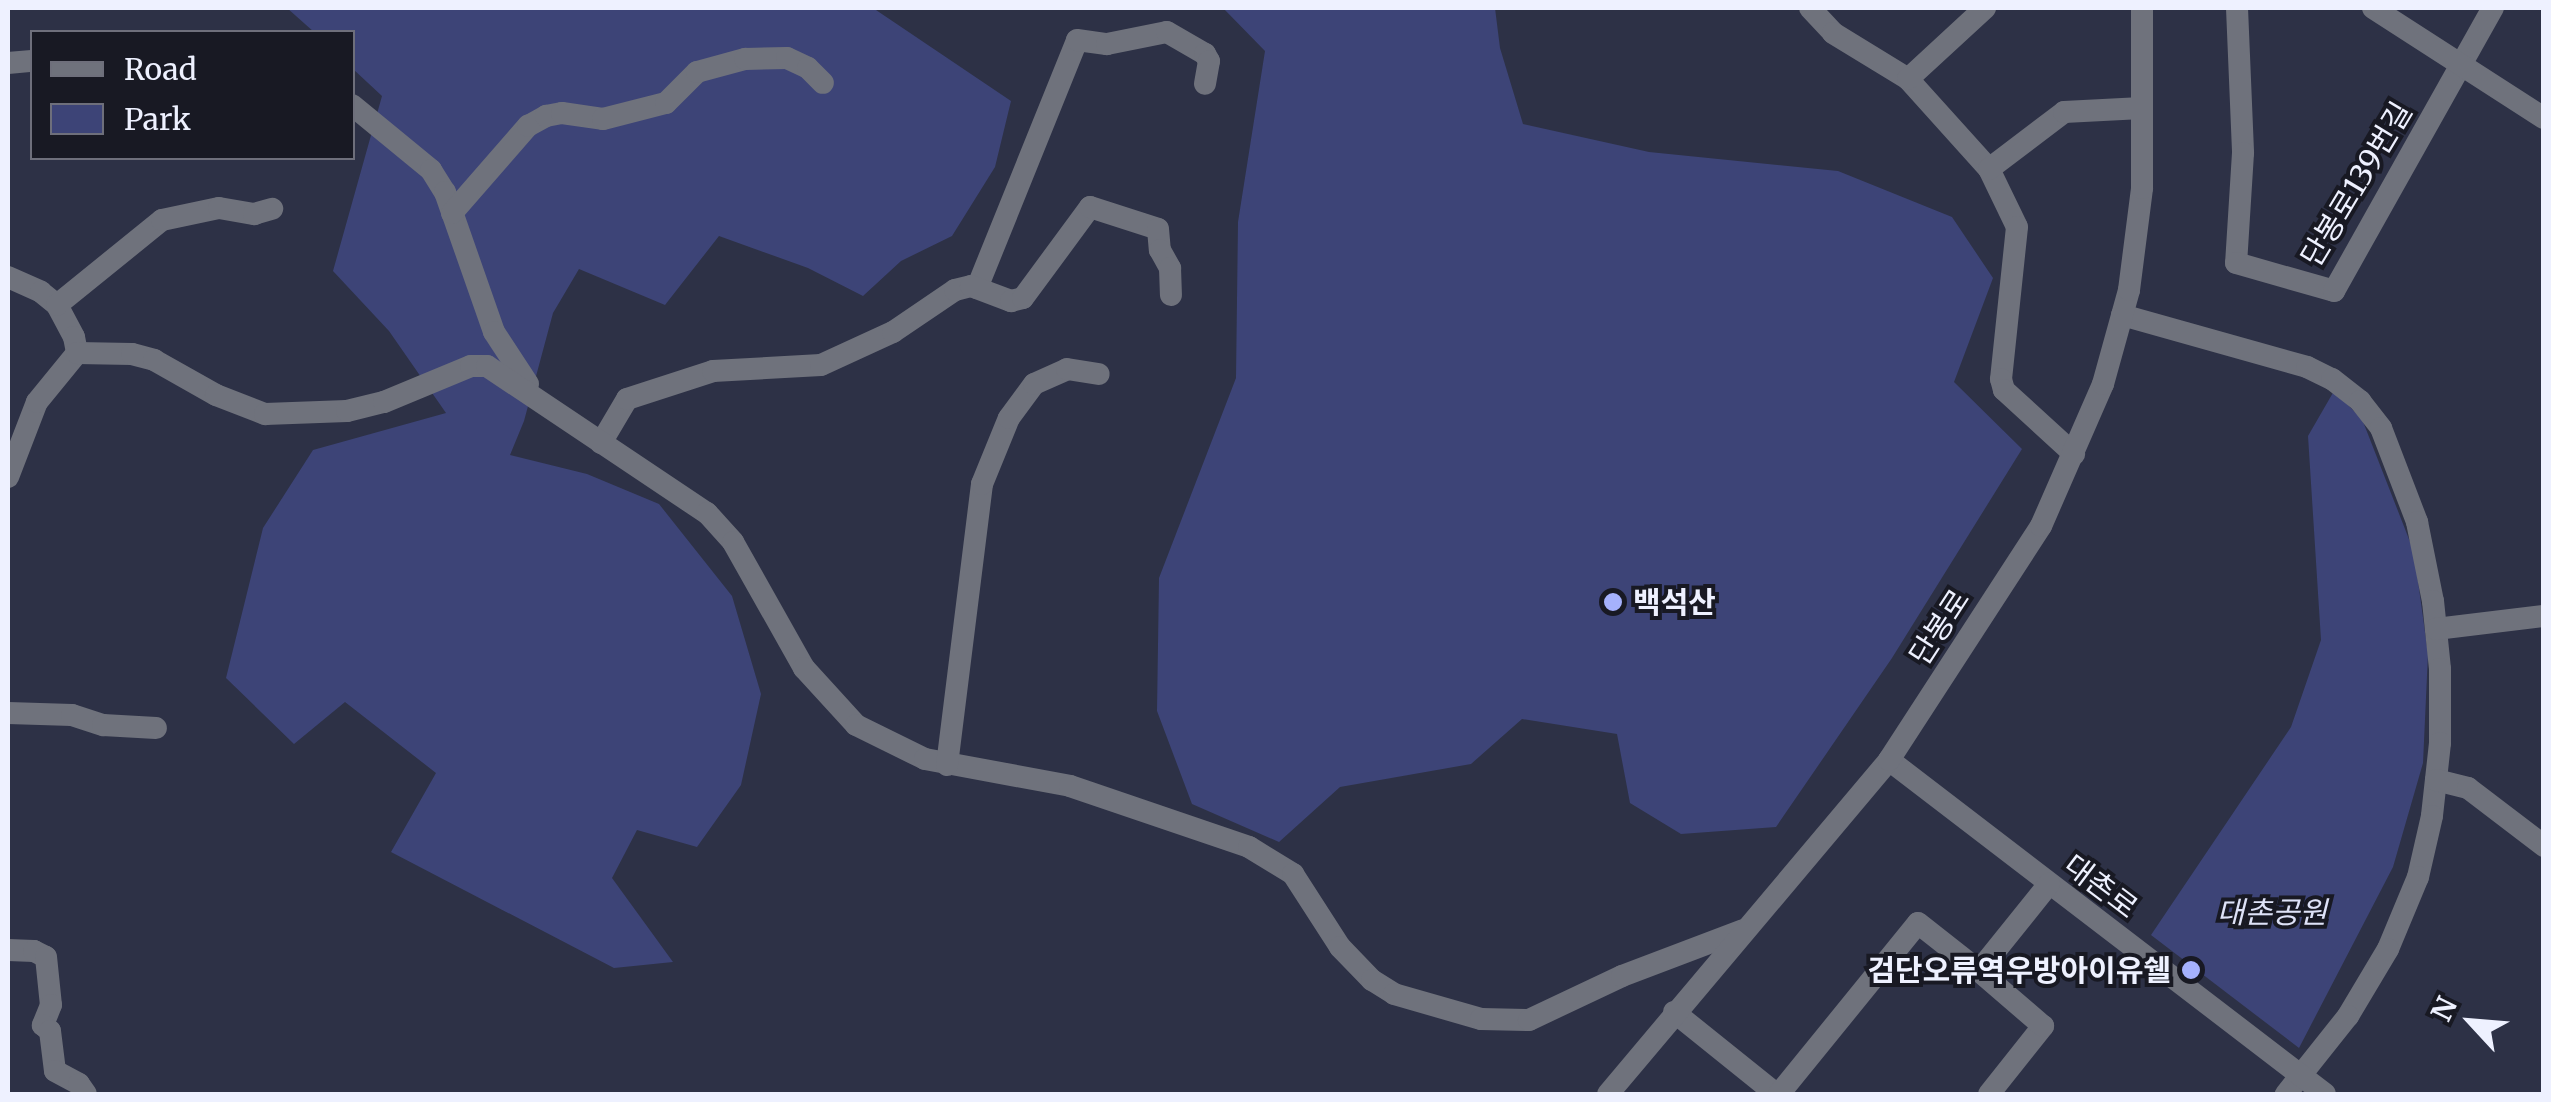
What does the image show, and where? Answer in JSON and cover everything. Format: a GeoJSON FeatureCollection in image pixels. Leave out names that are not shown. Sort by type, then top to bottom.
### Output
{"type":"FeatureCollection","features":[{"type":"Feature","properties":{"kind":"street"},"geometry":{"type":"LineString","coordinates":[[1810,8],[1833,33],[1908,79],[1989,169],[2017,227],[2004,390],[2074,454]]}},
{"type":"Feature","properties":{"kind":"street"},"geometry":{"type":"LineString","coordinates":[[1948,8],[1962,28]]}},
{"type":"Feature","properties":{"kind":"street"},"geometry":{"type":"LineString","coordinates":[[1908,79],[1985,8]]}},
{"type":"Feature","properties":{"kind":"street","name":"단봉로"},"geometry":{"type":"LineString","coordinates":[[1608,1094],[1889,760],[2040,526],[2103,384],[2122,314],[2142,188],[2142,8]]}},
{"type":"Feature","properties":{"kind":"street","name":"단봉로139번길"},"geometry":{"type":"LineString","coordinates":[[2237,8],[2242,153],[2236,262],[2334,291],[2493,8]]}},
{"type":"Feature","properties":{"kind":"street"},"geometry":{"type":"LineString","coordinates":[[2373,8],[2544,118]]}},
{"type":"Feature","properties":{"kind":"street"},"geometry":{"type":"LineString","coordinates":[[977,288],[1076,40],[1107,44],[1168,32],[1206,54],[1209,61],[1205,84]]}},
{"type":"Feature","properties":{"kind":"street"},"geometry":{"type":"LineString","coordinates":[[452,213],[528,126],[546,116],[562,113],[602,119],[666,103],[697,72],[745,59],[787,58],[808,68],[823,83]]}},
{"type":"Feature","properties":{"kind":"street"},"geometry":{"type":"LineString","coordinates":[[355,107],[431,170],[452,213],[494,332],[539,398]]}},
{"type":"Feature","properties":{"kind":"street"},"geometry":{"type":"LineString","coordinates":[[1989,169],[2064,112],[2142,108]]}},
{"type":"Feature","properties":{"kind":"street"},"geometry":{"type":"LineString","coordinates":[[601,443],[627,399],[713,371],[821,365],[893,332],[955,290],[977,288],[1011,301],[1023,298],[1090,207],[1158,228],[1160,250],[1170,268],[1171,295]]}},
{"type":"Feature","properties":{"kind":"street"},"geometry":{"type":"LineString","coordinates":[[56,305],[162,220],[219,208],[254,214],[272,209]]}},
{"type":"Feature","properties":{"kind":"street"},"geometry":{"type":"LineString","coordinates":[[8,277],[41,292],[56,305],[74,337],[77,354],[37,402],[8,477]]}},
{"type":"Feature","properties":{"kind":"street"},"geometry":{"type":"LineString","coordinates":[[2122,314],[2307,366],[2360,402],[2381,428],[2417,522],[2440,669],[2436,780],[2418,876],[2388,949],[2348,1016],[2293,1085]]}},
{"type":"Feature","properties":{"kind":"street"},"geometry":{"type":"LineString","coordinates":[[77,354],[132,354],[154,360],[216,395],[265,414],[347,411],[384,402],[472,366],[486,366],[690,499],[732,542],[780,632],[836,706],[886,743],[948,765],[1070,786],[1249,847],[1293,874],[1340,946],[1372,980],[1394,994],[1481,1019],[1529,1020],[1622,976],[1744,930]]}},
{"type":"Feature","properties":{"kind":"street"},"geometry":{"type":"LineString","coordinates":[[948,765],[982,484],[1009,418],[1034,384],[1067,369],[1100,374]]}},
{"type":"Feature","properties":{"kind":"street"},"geometry":{"type":"LineString","coordinates":[[2436,630],[2544,616]]}},
{"type":"Feature","properties":{"kind":"street"},"geometry":{"type":"LineString","coordinates":[[8,713],[72,715],[102,725],[156,728]]}},
{"type":"Feature","properties":{"kind":"street","name":"대촌로"},"geometry":{"type":"LineString","coordinates":[[1889,760],[2049,884],[2293,1085],[2325,1094]]}},
{"type":"Feature","properties":{"kind":"street"},"geometry":{"type":"LineString","coordinates":[[2436,780],[2468,788],[2544,846]]}},
{"type":"Feature","properties":{"kind":"street"},"geometry":{"type":"LineString","coordinates":[[1979,971],[2049,884]]}},
{"type":"Feature","properties":{"kind":"street"},"geometry":{"type":"LineString","coordinates":[[1674,1012],[1778,1094],[1918,923],[2044,1026],[1989,1094]]}},
{"type":"Feature","properties":{"kind":"street"},"geometry":{"type":"LineString","coordinates":[[8,950],[34,951],[46,958],[52,1005],[43,1025],[50,1032],[56,1070],[79,1084],[86,1094]]}},
{"type":"Feature","properties":{"kind":"green space"},"geometry":{"type":"Polygon","coordinates":[[[287,8],[873,8],[1011,101],[995,167],[952,236],[901,261],[863,296],[808,268],[719,236],[665,305],[579,269],[553,313],[524,421],[510,455],[587,474],[659,504],[732,596],[761,694],[741,785],[697,847],[637,830],[612,878],[673,962],[614,968],[391,852],[436,773],[345,702],[294,744],[226,678],[263,528],[313,450],[446,413],[389,331],[333,271],[382,96],[355,71],[355,30],[312,30],[287,8]]]}},
{"type":"Feature","properties":{"kind":"green space"},"geometry":{"type":"Polygon","coordinates":[[[1223,8],[1495,8],[1500,48],[1523,124],[1649,152],[1838,171],[1952,217],[1993,278],[1954,382],[2022,449],[1892,658],[1776,827],[1681,834],[1630,803],[1617,734],[1522,719],[1471,764],[1340,787],[1279,842],[1192,804],[1157,711],[1159,578],[1236,378],[1238,222],[1265,51],[1223,8]]]}},
{"type":"Feature","properties":{"kind":"green space","name":"대촌공원"},"geometry":{"type":"Polygon","coordinates":[[[2334,391],[2362,419],[2414,552],[2428,654],[2423,763],[2393,867],[2299,1048],[2151,935],[2291,727],[2321,640],[2308,436],[2334,391]]]}},
{"type":"Feature","properties":{"kind":"place","name":"백석산"},"geometry":{"type":"Point","coordinates":[1613,602]}},
{"type":"Feature","properties":{"kind":"place","name":"검단오류역우방아이유쉘"},"geometry":{"type":"Point","coordinates":[2191,970]}}]}
